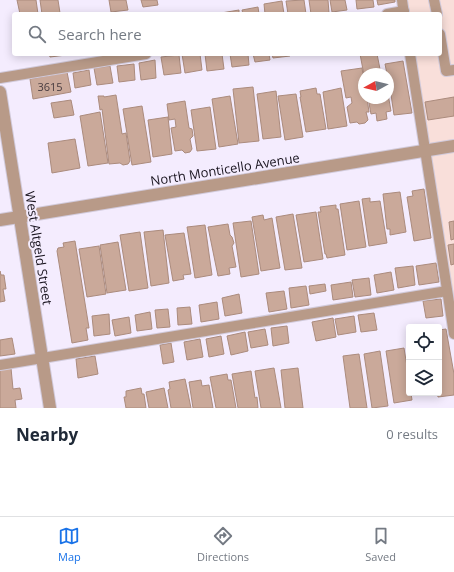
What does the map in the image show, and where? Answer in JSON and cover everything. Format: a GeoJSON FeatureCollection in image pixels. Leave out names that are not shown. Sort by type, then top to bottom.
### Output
{"type":"FeatureCollection","features":[{"type":"Feature","properties":{"kind":"street","name":"West Altgeld Street"},"geometry":{"type":"LineString","coordinates":[[0,92],[50,408]]}},
{"type":"Feature","properties":{"kind":"street","name":"North Monticello Avenue"},"geometry":{"type":"LineString","coordinates":[[0,220],[454,146]]}},
{"type":"Feature","properties":{"kind":"lane"},"geometry":{"type":"LineString","coordinates":[[402,0],[404,12]]}},
{"type":"Feature","properties":{"kind":"lane"},"geometry":{"type":"LineString","coordinates":[[434,0],[437,12]]}},
{"type":"Feature","properties":{"kind":"lane"},"geometry":{"type":"LineString","coordinates":[[442,46],[446,71],[454,70]]}},
{"type":"Feature","properties":{"kind":"lane"},"geometry":{"type":"LineString","coordinates":[[0,78],[134,56]]}},
{"type":"Feature","properties":{"kind":"lane"},"geometry":{"type":"LineString","coordinates":[[410,56],[454,334]]}},
{"type":"Feature","properties":{"kind":"lane"},"geometry":{"type":"LineString","coordinates":[[0,365],[447,292]]}},
{"type":"Feature","properties":{"kind":"shaded area"},"geometry":{"type":"Polygon","coordinates":[[[403,0],[454,0],[454,319],[412,56],[442,56],[442,12],[406,12],[403,0]]]}},
{"type":"Feature","properties":{"kind":"building"},"geometry":{"type":"Polygon","coordinates":[[[17,0],[36,0],[38,12],[20,12],[17,0]]]}},
{"type":"Feature","properties":{"kind":"building"},"geometry":{"type":"Polygon","coordinates":[[[40,0],[58,0],[60,12],[42,12],[40,0]]]}},
{"type":"Feature","properties":{"kind":"building"},"geometry":{"type":"Polygon","coordinates":[[[109,0],[126,0],[128,10],[111,12],[109,0]]]}},
{"type":"Feature","properties":{"kind":"building"},"geometry":{"type":"Polygon","coordinates":[[[141,0],[157,0],[158,5],[143,7],[141,0]]]}},
{"type":"Feature","properties":{"kind":"building"},"geometry":{"type":"Polygon","coordinates":[[[304,0],[306,12],[288,12],[286,1],[304,0]]]}},
{"type":"Feature","properties":{"kind":"building"},"geometry":{"type":"Polygon","coordinates":[[[309,0],[328,0],[329,12],[311,12],[309,0]]]}},
{"type":"Feature","properties":{"kind":"building"},"geometry":{"type":"Polygon","coordinates":[[[330,0],[345,0],[347,10],[332,12],[330,0]]]}},
{"type":"Feature","properties":{"kind":"building"},"geometry":{"type":"Polygon","coordinates":[[[356,0],[373,0],[374,7],[357,9],[356,0]]]}},
{"type":"Feature","properties":{"kind":"building"},"geometry":{"type":"Polygon","coordinates":[[[377,0],[395,0],[395,2],[378,5],[377,0]]]}},
{"type":"Feature","properties":{"kind":"building"},"geometry":{"type":"Polygon","coordinates":[[[282,1],[284,12],[265,12],[264,4],[282,1]]]}},
{"type":"Feature","properties":{"kind":"building"},"geometry":{"type":"Polygon","coordinates":[[[258,7],[259,12],[242,12],[242,10],[258,7]]]}},
{"type":"Feature","properties":{"kind":"building"},"geometry":{"type":"Polygon","coordinates":[[[239,10],[239,12],[227,12],[239,10]]]}},
{"type":"Feature","properties":{"kind":"building"},"geometry":{"type":"Polygon","coordinates":[[[179,56],[181,73],[164,75],[161,57],[179,56]]]}},
{"type":"Feature","properties":{"kind":"building"},"geometry":{"type":"Polygon","coordinates":[[[182,56],[200,56],[202,70],[185,73],[182,56]]]}},
{"type":"Feature","properties":{"kind":"building"},"geometry":{"type":"Polygon","coordinates":[[[205,56],[222,56],[224,69],[207,71],[205,56]]]}},
{"type":"Feature","properties":{"kind":"building"},"geometry":{"type":"Polygon","coordinates":[[[230,56],[248,56],[249,65],[232,67],[230,56]]]}},
{"type":"Feature","properties":{"kind":"building"},"geometry":{"type":"Polygon","coordinates":[[[254,56],[269,56],[270,60],[255,62],[254,56]]]}},
{"type":"Feature","properties":{"kind":"building"},"geometry":{"type":"Polygon","coordinates":[[[272,56],[290,56],[273,58],[272,56]]]}},
{"type":"Feature","properties":{"kind":"building"},"geometry":{"type":"Polygon","coordinates":[[[360,56],[377,56],[380,68],[363,68],[360,56]]]}},
{"type":"Feature","properties":{"kind":"building"},"geometry":{"type":"Polygon","coordinates":[[[155,60],[156,78],[141,80],[139,63],[155,60]]]}},
{"type":"Feature","properties":{"kind":"building"},"geometry":{"type":"Polygon","coordinates":[[[403,61],[412,113],[394,115],[392,104],[394,104],[394,68],[386,68],[385,64],[403,61]]]}},
{"type":"Feature","properties":{"kind":"building"},"geometry":{"type":"Polygon","coordinates":[[[134,64],[135,80],[119,82],[117,66],[134,64]]]}},
{"type":"Feature","properties":{"kind":"building"},"geometry":{"type":"Polygon","coordinates":[[[110,66],[113,83],[97,85],[94,68],[110,66]]]}},
{"type":"Feature","properties":{"kind":"building"},"geometry":{"type":"Polygon","coordinates":[[[358,69],[358,104],[368,104],[369,112],[366,112],[368,120],[365,123],[350,123],[347,107],[352,103],[351,97],[346,98],[341,71],[358,69]]]}},
{"type":"Feature","properties":{"kind":"building"},"geometry":{"type":"Polygon","coordinates":[[[89,70],[91,85],[75,88],[73,73],[89,70]]]}},
{"type":"Feature","properties":{"kind":"building"},"geometry":{"type":"Polygon","coordinates":[[[67,72],[71,92],[33,99],[30,79],[67,72]]]}},
{"type":"Feature","properties":{"kind":"building"},"geometry":{"type":"Polygon","coordinates":[[[253,87],[259,141],[239,143],[233,89],[253,87]]]}},
{"type":"Feature","properties":{"kind":"building"},"geometry":{"type":"Polygon","coordinates":[[[316,88],[317,94],[320,94],[326,129],[306,132],[300,91],[316,88]]]}},
{"type":"Feature","properties":{"kind":"building"},"geometry":{"type":"Polygon","coordinates":[[[341,88],[347,126],[328,129],[323,92],[341,88]]]}},
{"type":"Feature","properties":{"kind":"building"},"geometry":{"type":"Polygon","coordinates":[[[276,91],[281,137],[263,139],[257,94],[276,91]]]}},
{"type":"Feature","properties":{"kind":"building"},"geometry":{"type":"Polygon","coordinates":[[[296,94],[303,137],[285,140],[278,96],[296,94]]]}},
{"type":"Feature","properties":{"kind":"building"},"geometry":{"type":"Polygon","coordinates":[[[116,95],[122,134],[126,133],[130,161],[128,164],[123,165],[120,163],[109,164],[102,109],[100,110],[98,96],[104,97],[116,95]]]}},
{"type":"Feature","properties":{"kind":"building"},"geometry":{"type":"Polygon","coordinates":[[[230,96],[238,144],[219,147],[212,99],[230,96]]]}},
{"type":"Feature","properties":{"kind":"building"},"geometry":{"type":"Polygon","coordinates":[[[454,97],[454,116],[428,120],[425,102],[454,97]]]}},
{"type":"Feature","properties":{"kind":"building"},"geometry":{"type":"Polygon","coordinates":[[[71,100],[74,115],[54,118],[51,103],[71,100]]]}},
{"type":"Feature","properties":{"kind":"building"},"geometry":{"type":"Polygon","coordinates":[[[185,101],[189,128],[192,129],[193,136],[190,139],[192,149],[190,152],[185,153],[182,150],[175,151],[171,128],[176,127],[175,119],[169,120],[167,104],[185,101]]]}},
{"type":"Feature","properties":{"kind":"building"},"geometry":{"type":"Polygon","coordinates":[[[369,104],[390,104],[391,111],[386,112],[387,119],[377,121],[376,113],[371,114],[369,104]]]}},
{"type":"Feature","properties":{"kind":"building"},"geometry":{"type":"Polygon","coordinates":[[[142,106],[151,162],[132,165],[123,109],[142,106]]]}},
{"type":"Feature","properties":{"kind":"building"},"geometry":{"type":"Polygon","coordinates":[[[210,107],[216,149],[197,151],[191,110],[210,107]]]}},
{"type":"Feature","properties":{"kind":"building"},"geometry":{"type":"Polygon","coordinates":[[[100,112],[108,163],[88,166],[80,116],[100,112]]]}},
{"type":"Feature","properties":{"kind":"building"},"geometry":{"type":"Polygon","coordinates":[[[168,117],[172,154],[153,157],[148,120],[168,117]]]}},
{"type":"Feature","properties":{"kind":"building"},"geometry":{"type":"Polygon","coordinates":[[[75,139],[80,168],[52,173],[48,143],[75,139]]]}},
{"type":"Feature","properties":{"kind":"building"},"geometry":{"type":"Polygon","coordinates":[[[424,189],[431,238],[414,241],[407,197],[413,196],[412,191],[424,189]]]}},
{"type":"Feature","properties":{"kind":"building"},"geometry":{"type":"Polygon","coordinates":[[[400,192],[406,232],[390,235],[390,229],[387,229],[383,194],[400,192]]]}},
{"type":"Feature","properties":{"kind":"building"},"geometry":{"type":"Polygon","coordinates":[[[370,198],[370,202],[380,201],[387,243],[369,246],[362,199],[370,198]]]}},
{"type":"Feature","properties":{"kind":"building"},"geometry":{"type":"Polygon","coordinates":[[[359,201],[366,247],[347,250],[340,204],[359,201]]]}},
{"type":"Feature","properties":{"kind":"building"},"geometry":{"type":"Polygon","coordinates":[[[336,205],[336,209],[338,209],[345,255],[327,258],[318,212],[321,212],[320,207],[336,205]]]}},
{"type":"Feature","properties":{"kind":"building"},"geometry":{"type":"Polygon","coordinates":[[[316,212],[323,259],[304,262],[296,215],[316,212]]]}},
{"type":"Feature","properties":{"kind":"building"},"geometry":{"type":"Polygon","coordinates":[[[293,214],[302,268],[285,270],[276,217],[293,214]]]}},
{"type":"Feature","properties":{"kind":"building"},"geometry":{"type":"Polygon","coordinates":[[[263,215],[264,220],[272,218],[280,268],[261,271],[252,217],[263,215]]]}},
{"type":"Feature","properties":{"kind":"building"},"geometry":{"type":"Polygon","coordinates":[[[251,221],[259,274],[241,277],[233,223],[251,221]]]}},
{"type":"Feature","properties":{"kind":"building"},"geometry":{"type":"Polygon","coordinates":[[[454,221],[454,239],[451,240],[449,222],[454,221]]]}},
{"type":"Feature","properties":{"kind":"building"},"geometry":{"type":"Polygon","coordinates":[[[228,224],[230,235],[234,243],[232,246],[236,267],[229,268],[230,274],[218,276],[208,227],[228,224]]]}},
{"type":"Feature","properties":{"kind":"building"},"geometry":{"type":"Polygon","coordinates":[[[205,225],[212,275],[195,278],[187,227],[205,225]]]}},
{"type":"Feature","properties":{"kind":"building"},"geometry":{"type":"Polygon","coordinates":[[[163,230],[169,283],[151,286],[144,232],[163,230]]]}},
{"type":"Feature","properties":{"kind":"building"},"geometry":{"type":"Polygon","coordinates":[[[140,232],[148,288],[129,291],[120,235],[140,232]]]}},
{"type":"Feature","properties":{"kind":"building"},"geometry":{"type":"Polygon","coordinates":[[[184,233],[191,274],[183,275],[184,279],[173,281],[165,235],[184,233]]]}},
{"type":"Feature","properties":{"kind":"building"},"geometry":{"type":"Polygon","coordinates":[[[75,241],[89,328],[86,328],[88,340],[72,343],[57,251],[58,248],[64,247],[63,243],[75,241]]]}},
{"type":"Feature","properties":{"kind":"building"},"geometry":{"type":"Polygon","coordinates":[[[118,242],[126,290],[107,293],[100,245],[118,242]]]}},
{"type":"Feature","properties":{"kind":"building"},"geometry":{"type":"Polygon","coordinates":[[[454,244],[454,264],[451,265],[448,245],[454,244]]]}},
{"type":"Feature","properties":{"kind":"building"},"geometry":{"type":"Polygon","coordinates":[[[99,246],[106,294],[87,297],[79,249],[99,246]]]}},
{"type":"Feature","properties":{"kind":"building"},"geometry":{"type":"Polygon","coordinates":[[[436,263],[439,282],[419,285],[416,266],[436,263]]]}},
{"type":"Feature","properties":{"kind":"building"},"geometry":{"type":"Polygon","coordinates":[[[413,266],[415,285],[398,288],[395,268],[413,266]]]}},
{"type":"Feature","properties":{"kind":"building"},"geometry":{"type":"Polygon","coordinates":[[[0,271],[1,275],[4,275],[6,289],[3,289],[5,301],[0,302],[0,271]]]}},
{"type":"Feature","properties":{"kind":"building"},"geometry":{"type":"Polygon","coordinates":[[[391,272],[394,290],[377,293],[374,275],[391,272]]]}},
{"type":"Feature","properties":{"kind":"building"},"geometry":{"type":"Polygon","coordinates":[[[369,278],[371,295],[355,297],[352,280],[369,278]]]}},
{"type":"Feature","properties":{"kind":"building"},"geometry":{"type":"Polygon","coordinates":[[[351,282],[353,297],[333,300],[331,285],[351,282]]]}},
{"type":"Feature","properties":{"kind":"building"},"geometry":{"type":"Polygon","coordinates":[[[325,284],[326,291],[310,294],[309,286],[325,284]]]}},
{"type":"Feature","properties":{"kind":"building"},"geometry":{"type":"Polygon","coordinates":[[[306,286],[309,305],[291,308],[289,288],[306,286]]]}},
{"type":"Feature","properties":{"kind":"building"},"geometry":{"type":"Polygon","coordinates":[[[284,291],[287,309],[269,312],[266,293],[284,291]]]}},
{"type":"Feature","properties":{"kind":"building"},"geometry":{"type":"Polygon","coordinates":[[[239,294],[242,313],[225,316],[222,298],[239,294]]]}},
{"type":"Feature","properties":{"kind":"building"},"geometry":{"type":"Polygon","coordinates":[[[441,299],[443,316],[426,318],[423,301],[441,299]]]}},
{"type":"Feature","properties":{"kind":"building"},"geometry":{"type":"Polygon","coordinates":[[[217,302],[219,319],[201,322],[199,305],[217,302]]]}},
{"type":"Feature","properties":{"kind":"building"},"geometry":{"type":"Polygon","coordinates":[[[190,307],[192,324],[178,325],[177,308],[190,307]]]}},
{"type":"Feature","properties":{"kind":"building"},"geometry":{"type":"Polygon","coordinates":[[[168,309],[170,327],[157,328],[155,310],[168,309]]]}},
{"type":"Feature","properties":{"kind":"building"},"geometry":{"type":"Polygon","coordinates":[[[150,312],[152,329],[137,331],[135,315],[150,312]]]}},
{"type":"Feature","properties":{"kind":"building"},"geometry":{"type":"Polygon","coordinates":[[[374,313],[377,330],[361,332],[358,315],[374,313]]]}},
{"type":"Feature","properties":{"kind":"building"},"geometry":{"type":"Polygon","coordinates":[[[109,314],[110,334],[94,336],[92,316],[109,314]]]}},
{"type":"Feature","properties":{"kind":"building"},"geometry":{"type":"Polygon","coordinates":[[[354,316],[356,332],[338,335],[335,319],[354,316]]]}},
{"type":"Feature","properties":{"kind":"building"},"geometry":{"type":"Polygon","coordinates":[[[129,317],[131,333],[115,336],[112,320],[129,317]]]}},
{"type":"Feature","properties":{"kind":"building"},"geometry":{"type":"Polygon","coordinates":[[[333,318],[336,337],[316,341],[312,322],[333,318]]]}},
{"type":"Feature","properties":{"kind":"building"},"geometry":{"type":"Polygon","coordinates":[[[287,326],[289,343],[273,346],[271,328],[287,326]]]}},
{"type":"Feature","properties":{"kind":"building"},"geometry":{"type":"Polygon","coordinates":[[[265,329],[268,345],[251,348],[248,332],[265,329]]]}},
{"type":"Feature","properties":{"kind":"building"},"geometry":{"type":"Polygon","coordinates":[[[446,329],[454,374],[454,395],[438,397],[442,396],[442,330],[446,329]]]}},
{"type":"Feature","properties":{"kind":"building"},"geometry":{"type":"Polygon","coordinates":[[[245,332],[248,351],[231,355],[227,336],[245,332]]]}},
{"type":"Feature","properties":{"kind":"building"},"geometry":{"type":"Polygon","coordinates":[[[221,336],[224,354],[209,357],[206,339],[221,336]]]}},
{"type":"Feature","properties":{"kind":"building"},"geometry":{"type":"Polygon","coordinates":[[[12,338],[15,354],[0,356],[0,340],[12,338]]]}},
{"type":"Feature","properties":{"kind":"building"},"geometry":{"type":"Polygon","coordinates":[[[200,339],[203,357],[187,360],[184,342],[200,339]]]}},
{"type":"Feature","properties":{"kind":"building"},"geometry":{"type":"Polygon","coordinates":[[[171,343],[174,362],[163,364],[160,345],[171,343]]]}},
{"type":"Feature","properties":{"kind":"building"},"geometry":{"type":"Polygon","coordinates":[[[404,348],[406,360],[406,396],[411,396],[412,400],[394,403],[386,351],[404,348]]]}},
{"type":"Feature","properties":{"kind":"building"},"geometry":{"type":"Polygon","coordinates":[[[380,351],[388,406],[372,408],[364,354],[380,351]]]}},
{"type":"Feature","properties":{"kind":"building"},"geometry":{"type":"Polygon","coordinates":[[[359,354],[367,408],[350,408],[343,356],[359,354]]]}},
{"type":"Feature","properties":{"kind":"building"},"geometry":{"type":"Polygon","coordinates":[[[95,356],[98,374],[78,378],[76,359],[95,356]]]}},
{"type":"Feature","properties":{"kind":"building"},"geometry":{"type":"Polygon","coordinates":[[[11,368],[13,389],[20,388],[22,399],[15,400],[16,408],[0,408],[0,370],[11,368]]]}},
{"type":"Feature","properties":{"kind":"building"},"geometry":{"type":"Polygon","coordinates":[[[274,368],[281,408],[261,408],[255,371],[274,368]]]}},
{"type":"Feature","properties":{"kind":"building"},"geometry":{"type":"Polygon","coordinates":[[[298,368],[303,408],[285,408],[281,370],[298,368]]]}},
{"type":"Feature","properties":{"kind":"building"},"geometry":{"type":"Polygon","coordinates":[[[251,371],[258,408],[238,408],[232,374],[251,371]]]}},
{"type":"Feature","properties":{"kind":"building"},"geometry":{"type":"Polygon","coordinates":[[[227,374],[228,380],[231,380],[236,408],[216,408],[210,377],[227,374]]]}},
{"type":"Feature","properties":{"kind":"building"},"geometry":{"type":"Polygon","coordinates":[[[185,379],[191,408],[171,408],[168,390],[170,389],[169,382],[185,379]]]}},
{"type":"Feature","properties":{"kind":"building"},"geometry":{"type":"Polygon","coordinates":[[[201,380],[202,386],[209,385],[213,408],[193,408],[189,382],[201,380]]]}},
{"type":"Feature","properties":{"kind":"building"},"geometry":{"type":"Polygon","coordinates":[[[141,388],[142,394],[144,394],[146,408],[126,408],[124,397],[126,397],[126,391],[141,388]]]}},
{"type":"Feature","properties":{"kind":"building"},"geometry":{"type":"Polygon","coordinates":[[[164,388],[168,408],[149,408],[146,392],[164,388]]]}}]}
